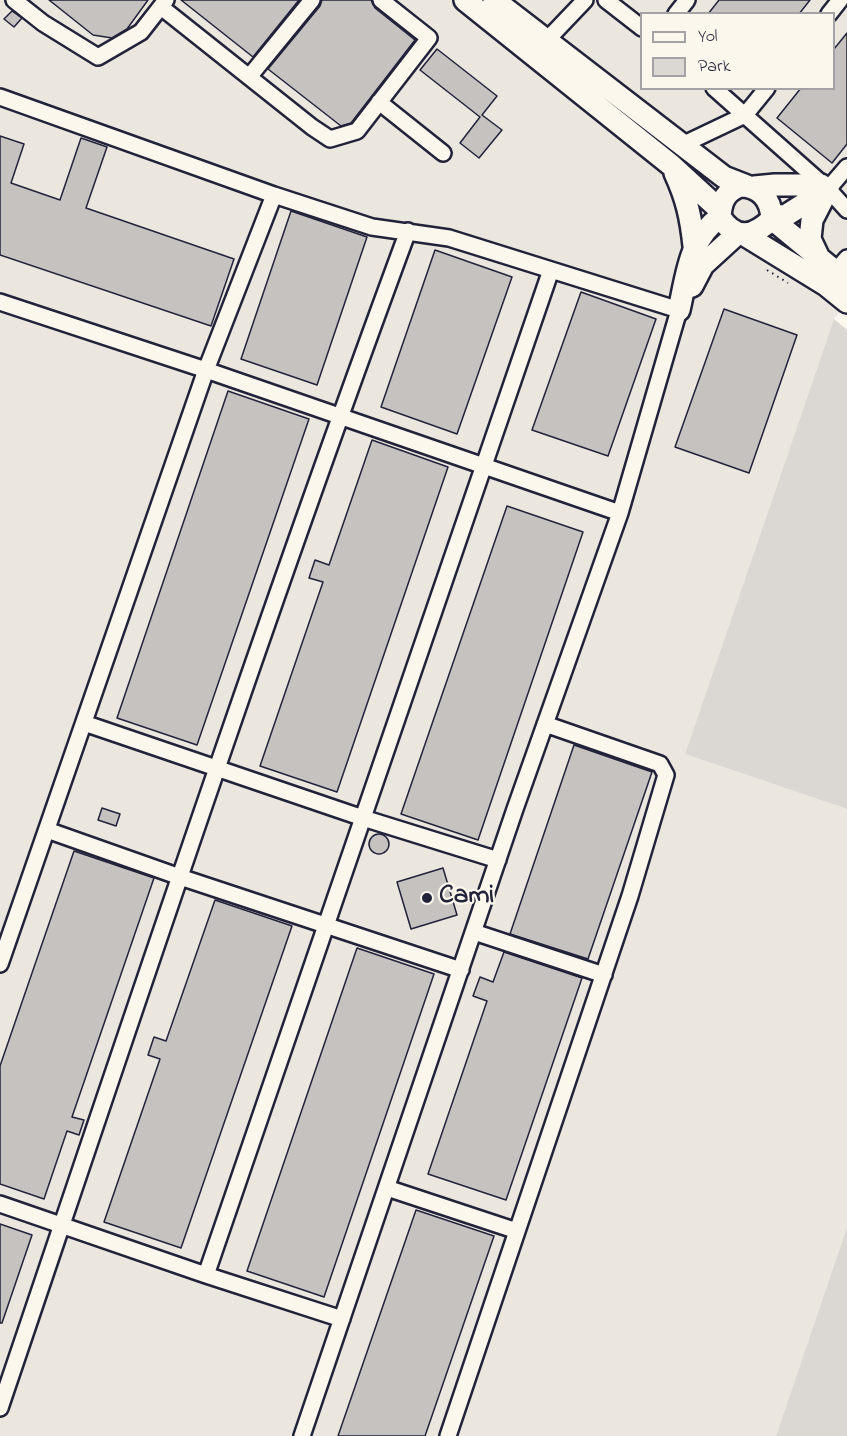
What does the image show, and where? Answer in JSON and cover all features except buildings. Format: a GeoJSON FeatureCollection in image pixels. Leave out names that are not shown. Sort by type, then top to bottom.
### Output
{"type":"FeatureCollection","features":[{"type":"Feature","properties":{"kind":"street"},"geometry":{"type":"LineString","coordinates":[[14,0],[42,23],[98,57],[141,32],[163,4],[249,77],[330,139],[357,131],[429,38],[381,0]]}},
{"type":"Feature","properties":{"kind":"street"},"geometry":{"type":"LineString","coordinates":[[249,77],[312,0]]}},
{"type":"Feature","properties":{"kind":"street"},"geometry":{"type":"LineString","coordinates":[[465,0],[671,165],[720,214],[729,229],[826,285],[847,302]]}},
{"type":"Feature","properties":{"kind":"street"},"geometry":{"type":"LineString","coordinates":[[494,0],[724,177],[750,187],[769,201],[772,217],[837,268]]}},
{"type":"Feature","properties":{"kind":"street"},"geometry":{"type":"LineString","coordinates":[[546,41],[585,0]]}},
{"type":"Feature","properties":{"kind":"street"},"geometry":{"type":"LineString","coordinates":[[606,0],[640,26]]}},
{"type":"Feature","properties":{"kind":"street"},"geometry":{"type":"LineString","coordinates":[[678,12],[687,0]]}},
{"type":"Feature","properties":{"kind":"street"},"geometry":{"type":"LineString","coordinates":[[831,12],[840,0]]}},
{"type":"Feature","properties":{"kind":"street"},"geometry":{"type":"LineString","coordinates":[[716,90],[847,210]]}},
{"type":"Feature","properties":{"kind":"street"},"geometry":{"type":"LineString","coordinates":[[682,145],[745,115],[765,90]]}},
{"type":"Feature","properties":{"kind":"street"},"geometry":{"type":"LineString","coordinates":[[0,97],[274,195],[372,227],[449,238],[679,310]]}},
{"type":"Feature","properties":{"kind":"street"},"geometry":{"type":"LineString","coordinates":[[379,102],[443,153]]}},
{"type":"Feature","properties":{"kind":"street"},"geometry":{"type":"LineString","coordinates":[[302,1436],[498,860],[620,513],[679,310],[694,246],[691,216],[684,192],[671,165]]}},
{"type":"Feature","properties":{"kind":"street"},"geometry":{"type":"LineString","coordinates":[[679,310],[703,265],[741,234],[758,230],[772,217],[785,216],[847,167]]}},
{"type":"Feature","properties":{"kind":"street"},"geometry":{"type":"LineString","coordinates":[[694,246],[707,226],[720,214],[728,192],[740,186],[824,187]]}},
{"type":"Feature","properties":{"kind":"street"},"geometry":{"type":"LineString","coordinates":[[824,187],[812,220],[810,239],[837,268]]}},
{"type":"Feature","properties":{"kind":"street"},"geometry":{"type":"LineString","coordinates":[[0,964],[206,370],[274,195]]}},
{"type":"Feature","properties":{"kind":"street"},"geometry":{"type":"LineString","coordinates":[[0,1408],[339,416],[408,231]]}},
{"type":"Feature","properties":{"kind":"street"},"geometry":{"type":"LineString","coordinates":[[206,1275],[551,270]]}},
{"type":"Feature","properties":{"kind":"street"},"geometry":{"type":"LineString","coordinates":[[0,302],[206,370],[620,513]]}},
{"type":"Feature","properties":{"kind":"street"},"geometry":{"type":"LineString","coordinates":[[84,723],[363,818],[498,860]]}},
{"type":"Feature","properties":{"kind":"street"},"geometry":{"type":"LineString","coordinates":[[448,1436],[604,975],[666,775],[660,764],[545,724]]}},
{"type":"Feature","properties":{"kind":"street"},"geometry":{"type":"LineString","coordinates":[[47,830],[180,877],[461,970]]}},
{"type":"Feature","properties":{"kind":"street"},"geometry":{"type":"LineString","coordinates":[[474,932],[604,975]]}},
{"type":"Feature","properties":{"kind":"street"},"geometry":{"type":"LineString","coordinates":[[387,1188],[517,1232]]}},
{"type":"Feature","properties":{"kind":"street"},"geometry":{"type":"LineString","coordinates":[[0,1204],[342,1319]]}},
{"type":"Feature","properties":{"kind":"shaded area"},"geometry":{"type":"Polygon","coordinates":[[[0,0],[847,0],[847,303],[834,319],[685,754],[847,809],[847,1227],[776,1436],[0,1436],[0,0]]]}},
{"type":"Feature","properties":{"kind":"green space"},"geometry":{"type":"Polygon","coordinates":[[[834,319],[847,330],[847,809],[685,754],[834,319]]]}},
{"type":"Feature","properties":{"kind":"green space"},"geometry":{"type":"Polygon","coordinates":[[[847,1227],[847,1436],[776,1436],[847,1227]]]}},
{"type":"Feature","properties":{"kind":"place","name":"Cami"},"geometry":{"type":"Point","coordinates":[427,898]}}]}
